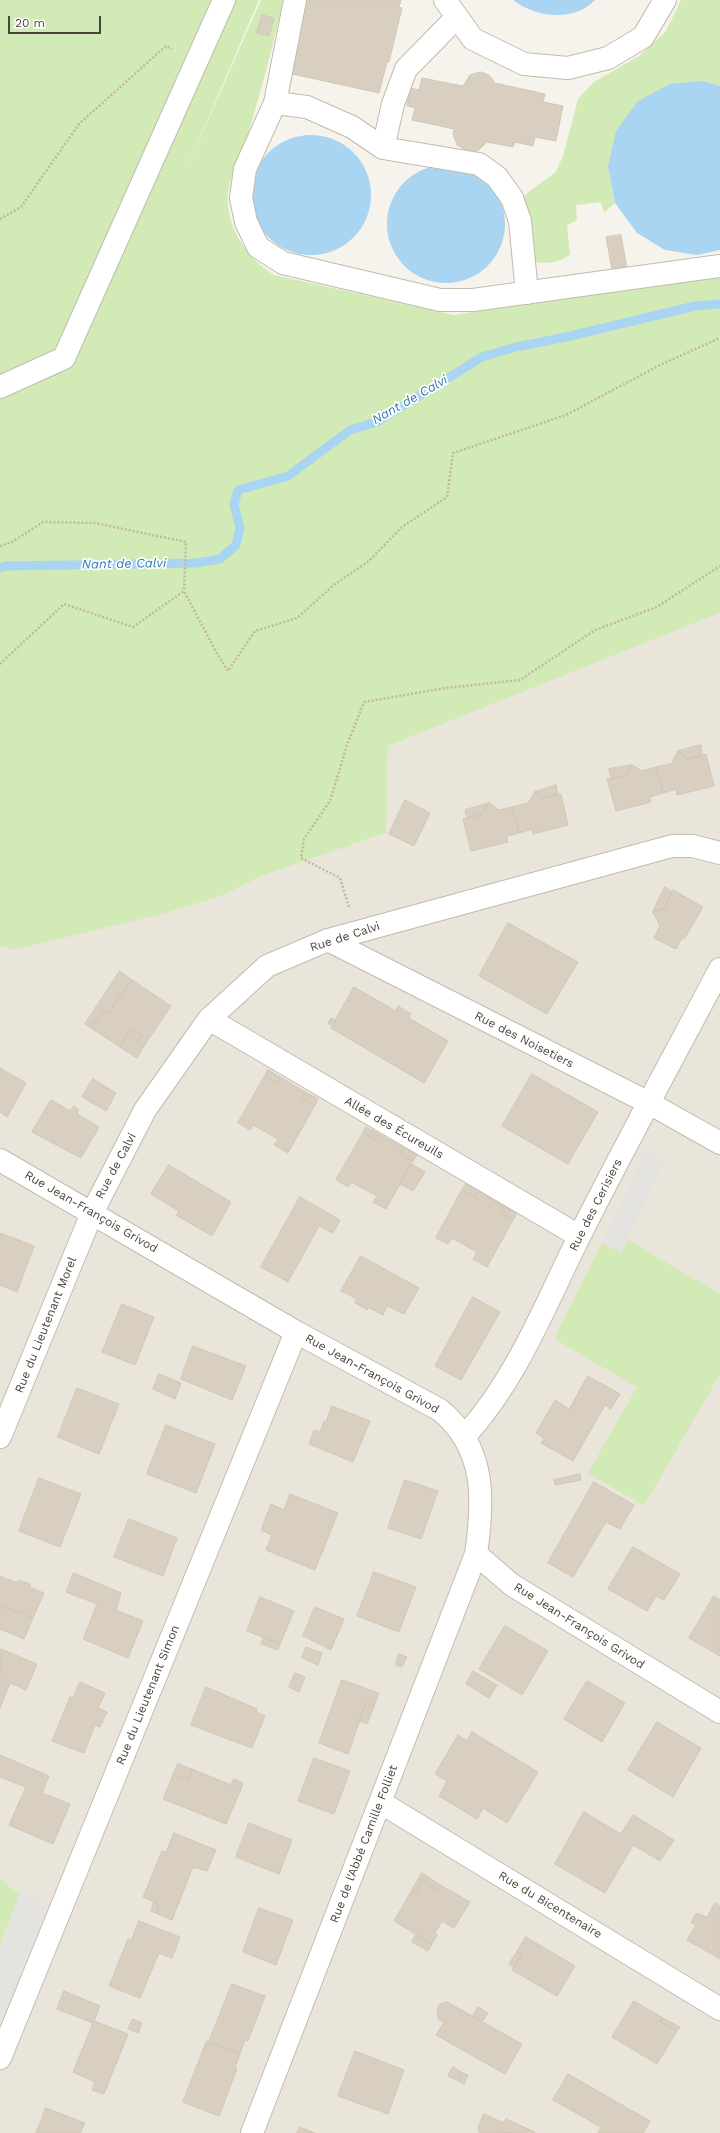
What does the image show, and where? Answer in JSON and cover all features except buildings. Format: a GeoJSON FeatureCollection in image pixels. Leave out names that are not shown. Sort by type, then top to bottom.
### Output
{"type":"FeatureCollection","features":[{"type":"Feature","properties":{"kind":"street"},"geometry":{"type":"LineString","coordinates":[[0,387],[64,358],[224,0]]}},
{"type":"Feature","properties":{"kind":"street"},"geometry":{"type":"LineString","coordinates":[[295,0],[275,102],[245,169],[241,198],[246,222],[258,247],[283,263],[440,300],[473,300],[720,266]]}},
{"type":"Feature","properties":{"kind":"street"},"geometry":{"type":"LineString","coordinates":[[445,0],[473,39],[524,64],[568,68],[608,58],[643,37],[665,0]]}},
{"type":"Feature","properties":{"kind":"street"},"geometry":{"type":"LineString","coordinates":[[383,148],[394,104],[406,69],[457,18]]}},
{"type":"Feature","properties":{"kind":"street"},"geometry":{"type":"LineString","coordinates":[[275,102],[307,107],[352,127],[383,148],[479,164],[497,177],[512,198],[520,222],[527,293]]}},
{"type":"Feature","properties":{"kind":"street","name":"Rue de Calvi"},"geometry":{"type":"LineString","coordinates":[[92,1212],[145,1110],[208,1019],[267,966],[328,940],[672,846],[693,846],[720,853]]}},
{"type":"Feature","properties":{"kind":"street","name":"Rue des Noisetiers"},"geometry":{"type":"LineString","coordinates":[[328,940],[649,1104],[720,1143]]}},
{"type":"Feature","properties":{"kind":"street","name":"Rue des Cerisiers"},"geometry":{"type":"LineString","coordinates":[[465,1436],[479,1420],[511,1375],[579,1236],[720,969]]}},
{"type":"Feature","properties":{"kind":"street","name":"Allée des Écureuils"},"geometry":{"type":"LineString","coordinates":[[208,1019],[579,1236]]}},
{"type":"Feature","properties":{"kind":"street","name":"Rue Jean-François Grivod"},"geometry":{"type":"LineString","coordinates":[[0,1160],[92,1212],[296,1332],[440,1410],[454,1422],[465,1436],[479,1475],[481,1508],[476,1554],[512,1585],[720,1712]]}},
{"type":"Feature","properties":{"kind":"street","name":"Rue du Lieutenant Morel"},"geometry":{"type":"LineString","coordinates":[[0,1437],[92,1212]]}},
{"type":"Feature","properties":{"kind":"street","name":"Rue du Lieutenant Simon"},"geometry":{"type":"LineString","coordinates":[[0,2058],[296,1332]]}},
{"type":"Feature","properties":{"kind":"street","name":"Rue de l'Abbé Camille Folliet"},"geometry":{"type":"LineString","coordinates":[[252,2133],[476,1554]]}},
{"type":"Feature","properties":{"kind":"street","name":"Rue du Bicentenaire"},"geometry":{"type":"LineString","coordinates":[[380,1802],[720,2009]]}},
{"type":"Feature","properties":{"kind":"path"},"geometry":{"type":"LineString","coordinates":[[0,219],[21,207],[79,124],[166,46]]}},
{"type":"Feature","properties":{"kind":"path"},"geometry":{"type":"LineString","coordinates":[[0,546],[12,542],[43,522],[95,523],[186,542],[184,591],[215,650],[228,671],[255,631],[297,618],[335,584],[369,561],[402,527],[447,497],[453,453],[566,415],[660,365],[720,338]]}},
{"type":"Feature","properties":{"kind":"path"},"geometry":{"type":"LineString","coordinates":[[356,932],[340,878],[301,858],[304,839],[330,801],[347,745],[364,702],[445,688],[520,680],[595,630],[657,607],[720,566]]}},
{"type":"Feature","properties":{"kind":"path"},"geometry":{"type":"LineString","coordinates":[[0,664],[64,604],[133,626],[184,591]]}},
{"type":"Feature","properties":{"kind":"shaded area"},"geometry":{"type":"Polygon","coordinates":[[[720,613],[720,2133],[0,2133],[0,946],[15,950],[163,914],[224,895],[264,875],[386,833],[388,746],[720,613]]]}},
{"type":"Feature","properties":{"kind":"shaded area"},"geometry":{"type":"Polygon","coordinates":[[[645,1152],[665,1161],[621,1252],[602,1243],[645,1152]]]}},
{"type":"Feature","properties":{"kind":"shaded area"},"geometry":{"type":"Polygon","coordinates":[[[20,1892],[48,1903],[5,2017],[0,2015],[0,1945],[20,1892]]]}},
{"type":"Feature","properties":{"kind":"green space"},"geometry":{"type":"Polygon","coordinates":[[[0,0],[259,0],[185,172],[261,0],[283,0],[261,88],[246,141],[231,180],[228,196],[230,215],[237,236],[249,254],[274,275],[454,315],[720,274],[720,613],[388,746],[386,833],[264,875],[224,895],[163,914],[15,950],[0,946],[0,0]]]}},
{"type":"Feature","properties":{"kind":"green space"},"geometry":{"type":"Polygon","coordinates":[[[681,0],[720,0],[720,86],[703,81],[608,167],[615,203],[604,213],[601,202],[576,205],[577,220],[567,225],[570,254],[562,259],[552,262],[541,263],[532,261],[522,197],[556,172],[563,156],[578,99],[594,82],[639,56],[666,31],[681,0]]]}},
{"type":"Feature","properties":{"kind":"green space"},"geometry":{"type":"Polygon","coordinates":[[[628,1240],[720,1294],[720,1374],[644,1506],[588,1473],[637,1387],[554,1339],[602,1243],[621,1252],[628,1240]]]}},
{"type":"Feature","properties":{"kind":"green space"},"geometry":{"type":"Polygon","coordinates":[[[0,1878],[13,1890],[20,1892],[0,1945],[0,1878]]]}},
{"type":"Feature","properties":{"kind":"water"},"geometry":{"type":"Polygon","coordinates":[[[513,0],[595,0],[576,12],[565,15],[554,15],[543,14],[532,10],[513,0]]]}},
{"type":"Feature","properties":{"kind":"water"},"geometry":{"type":"Polygon","coordinates":[[[703,81],[720,86],[720,250],[697,255],[665,250],[637,233],[615,203],[608,167],[616,131],[638,101],[670,84],[703,81]]]}},
{"type":"Feature","properties":{"kind":"water"},"geometry":{"type":"Polygon","coordinates":[[[311,135],[323,136],[334,140],[344,145],[353,153],[361,162],[366,172],[370,183],[370,207],[366,218],[361,228],[353,237],[344,245],[334,250],[323,254],[311,255],[299,254],[288,250],[278,245],[269,237],[261,228],[256,218],[252,207],[251,195],[252,183],[256,172],[261,162],[269,153],[278,145],[288,140],[299,136],[311,135]]]}},
{"type":"Feature","properties":{"kind":"water"},"geometry":{"type":"Polygon","coordinates":[[[446,165],[457,166],[469,170],[488,182],[500,201],[504,213],[504,235],[500,247],[488,266],[469,278],[457,282],[446,283],[435,282],[423,278],[404,266],[392,247],[388,235],[387,224],[388,213],[392,201],[404,182],[423,170],[435,166],[446,165]]]}},
{"type":"Feature","properties":{"kind":"waterway","name":"Nant de Calvi"},"geometry":{"type":"LineString","coordinates":[[0,568],[6,566],[197,563],[220,559],[236,545],[240,528],[234,505],[238,490],[288,476],[350,430],[377,422],[482,357],[516,347],[566,337],[695,306],[720,304]]}}]}
